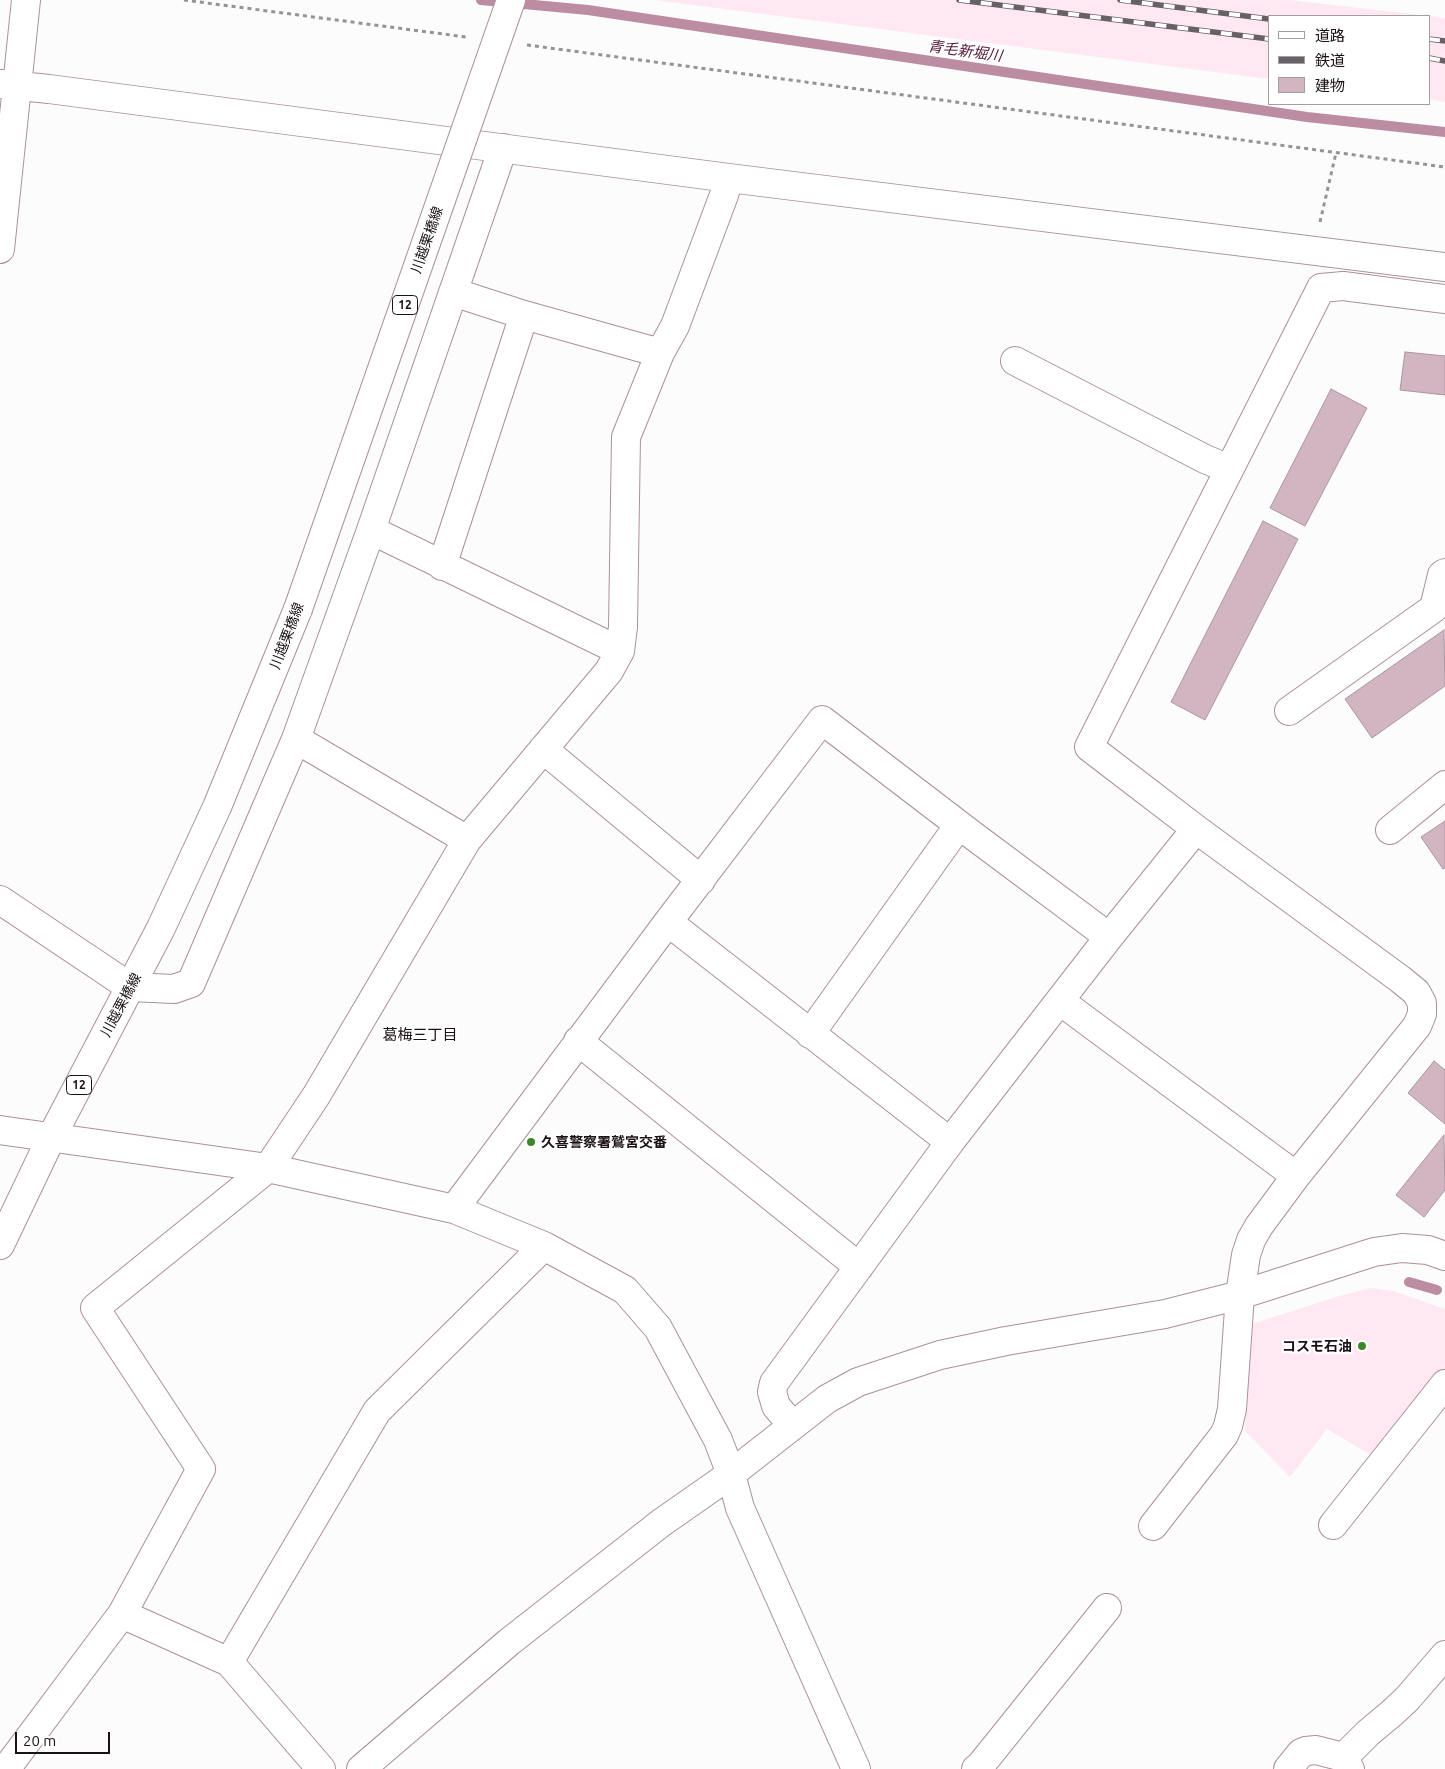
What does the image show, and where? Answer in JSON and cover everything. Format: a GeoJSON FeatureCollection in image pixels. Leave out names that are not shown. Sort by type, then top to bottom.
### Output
{"type":"FeatureCollection","features":[{"type":"Feature","properties":{"kind":"street"},"geometry":{"type":"LineString","coordinates":[[0,249],[9,85],[26,0]]}},
{"type":"Feature","properties":{"kind":"street","name":"川越栗橋線"},"geometry":{"type":"LineString","coordinates":[[0,1245],[52,1136],[161,928],[217,807],[298,609],[511,0]]}},
{"type":"Feature","properties":{"kind":"street"},"geometry":{"type":"LineString","coordinates":[[9,85],[729,178],[1445,267]]}},
{"type":"Feature","properties":{"kind":"street"},"geometry":{"type":"LineString","coordinates":[[0,900],[130,987],[174,989],[191,983],[296,738],[371,530],[503,148]]}},
{"type":"Feature","properties":{"kind":"street"},"geometry":{"type":"LineString","coordinates":[[6,1769],[122,1614],[201,1469],[95,1308],[268,1168],[316,1096],[467,840],[609,671],[620,652],[623,627],[626,437],[660,353],[674,326],[729,178]]}},
{"type":"Feature","properties":{"kind":"street"},"geometry":{"type":"LineString","coordinates":[[1153,1526],[1224,1435],[1228,1426],[1232,1409],[1240,1295],[1246,1255],[1251,1240],[1259,1226],[1296,1176],[1417,1026],[1422,1014],[1422,1003],[1416,992],[1400,979],[1196,829],[1089,747],[1321,288],[1343,286],[1445,299]]}},
{"type":"Feature","properties":{"kind":"street"},"geometry":{"type":"LineString","coordinates":[[453,292],[524,315],[660,353]]}},
{"type":"Feature","properties":{"kind":"street"},"geometry":{"type":"LineString","coordinates":[[442,566],[524,315]]}},
{"type":"Feature","properties":{"kind":"street"},"geometry":{"type":"LineString","coordinates":[[1015,361],[1197,455],[1229,469]]}},
{"type":"Feature","properties":{"kind":"street"},"geometry":{"type":"LineString","coordinates":[[371,530],[620,652]]}},
{"type":"Feature","properties":{"kind":"street"},"geometry":{"type":"LineString","coordinates":[[1289,712],[1434,608],[1442,575],[1445,573]]}},
{"type":"Feature","properties":{"kind":"street"},"geometry":{"type":"LineString","coordinates":[[454,1208],[822,720],[1109,937]]}},
{"type":"Feature","properties":{"kind":"street"},"geometry":{"type":"LineString","coordinates":[[296,738],[467,840]]}},
{"type":"Feature","properties":{"kind":"street"},"geometry":{"type":"LineString","coordinates":[[543,749],[700,880]]}},
{"type":"Feature","properties":{"kind":"street"},"geometry":{"type":"LineString","coordinates":[[1390,830],[1445,785]]}},
{"type":"Feature","properties":{"kind":"street"},"geometry":{"type":"LineString","coordinates":[[810,1034],[959,825]]}},
{"type":"Feature","properties":{"kind":"street"},"geometry":{"type":"LineString","coordinates":[[792,1425],[776,1406],[772,1392],[774,1383],[950,1142],[1109,937],[1196,829]]}},
{"type":"Feature","properties":{"kind":"street"},"geometry":{"type":"LineString","coordinates":[[668,922],[950,1142]]}},
{"type":"Feature","properties":{"kind":"street"},"geometry":{"type":"LineString","coordinates":[[1060,1001],[1296,1176]]}},
{"type":"Feature","properties":{"kind":"street"},"geometry":{"type":"LineString","coordinates":[[578,1042],[859,1267]]}},
{"type":"Feature","properties":{"kind":"street"},"geometry":{"type":"LineString","coordinates":[[0,1130],[268,1168],[454,1208],[544,1246],[625,1290],[658,1328],[718,1440],[731,1474],[740,1508],[856,1769]]}},
{"type":"Feature","properties":{"kind":"street"},"geometry":{"type":"LineString","coordinates":[[229,1662],[377,1411],[544,1246]]}},
{"type":"Feature","properties":{"kind":"street"},"geometry":{"type":"LineString","coordinates":[[361,1769],[508,1642],[827,1399],[858,1382],[940,1355],[1006,1341],[1165,1314],[1240,1295],[1374,1252],[1402,1248],[1428,1250],[1445,1256]]}},
{"type":"Feature","properties":{"kind":"street"},"geometry":{"type":"LineString","coordinates":[[1333,1525],[1445,1384]]}},
{"type":"Feature","properties":{"kind":"street"},"geometry":{"type":"LineString","coordinates":[[976,1769],[1107,1608]]}},
{"type":"Feature","properties":{"kind":"street"},"geometry":{"type":"LineString","coordinates":[[122,1614],[229,1662],[320,1769]]}},
{"type":"Feature","properties":{"kind":"street"},"geometry":{"type":"LineString","coordinates":[[1288,1769],[1301,1753],[1316,1750],[1348,1763],[1348,1753],[1368,1732],[1407,1699],[1445,1656]]}},
{"type":"Feature","properties":{"kind":"path"},"geometry":{"type":"LineString","coordinates":[[184,0],[469,37]]}},
{"type":"Feature","properties":{"kind":"path"},"geometry":{"type":"LineString","coordinates":[[518,44],[1445,167]]}},
{"type":"Feature","properties":{"kind":"path"},"geometry":{"type":"LineString","coordinates":[[1319,224],[1336,153]]}},
{"type":"Feature","properties":{"kind":"shaded area"},"geometry":{"type":"Polygon","coordinates":[[[654,0],[1291,0],[1419,15],[1268,15],[1268,79],[654,0]]]}},
{"type":"Feature","properties":{"kind":"shaded area"},"geometry":{"type":"Polygon","coordinates":[[[1430,16],[1445,18],[1445,102],[1430,99],[1430,16]]]}},
{"type":"Feature","properties":{"kind":"shaded area"},"geometry":{"type":"Polygon","coordinates":[[[1370,1288],[1393,1291],[1445,1309],[1445,1369],[1376,1458],[1327,1429],[1290,1477],[1245,1431],[1252,1324],[1370,1288]]]}},
{"type":"Feature","properties":{"kind":"building"},"geometry":{"type":"Polygon","coordinates":[[[1405,352],[1445,356],[1445,395],[1400,390],[1405,352]]]}},
{"type":"Feature","properties":{"kind":"building"},"geometry":{"type":"Polygon","coordinates":[[[1331,389],[1367,408],[1305,526],[1270,508],[1331,389]]]}},
{"type":"Feature","properties":{"kind":"building"},"geometry":{"type":"Polygon","coordinates":[[[1263,521],[1298,539],[1205,720],[1171,702],[1263,521]]]}},
{"type":"Feature","properties":{"kind":"building"},"geometry":{"type":"Polygon","coordinates":[[[1444,630],[1445,686],[1372,738],[1345,699],[1444,630]]]}},
{"type":"Feature","properties":{"kind":"building"},"geometry":{"type":"Polygon","coordinates":[[[1445,821],[1445,868],[1443,869],[1421,837],[1445,821]]]}},
{"type":"Feature","properties":{"kind":"building"},"geometry":{"type":"Polygon","coordinates":[[[1434,1061],[1445,1070],[1445,1124],[1408,1093],[1434,1061]]]}},
{"type":"Feature","properties":{"kind":"building"},"geometry":{"type":"Polygon","coordinates":[[[1444,1135],[1445,1190],[1424,1217],[1396,1195],[1444,1135]]]}},
{"type":"Feature","properties":{"kind":"waterway","name":"青毛新堀川"},"geometry":{"type":"LineString","coordinates":[[481,0],[588,10],[1307,117],[1445,132]]}},
{"type":"Feature","properties":{"kind":"waterway"},"geometry":{"type":"LineString","coordinates":[[1409,1282],[1437,1290]]}},
{"type":"Feature","properties":{"kind":"railway"},"geometry":{"type":"LineString","coordinates":[[959,0],[1268,39]]}},
{"type":"Feature","properties":{"kind":"railway"},"geometry":{"type":"LineString","coordinates":[[1120,0],[1268,19]]}},
{"type":"Feature","properties":{"kind":"railway"},"geometry":{"type":"LineString","coordinates":[[1430,39],[1445,41]]}},
{"type":"Feature","properties":{"kind":"railway"},"geometry":{"type":"LineString","coordinates":[[1430,58],[1445,61]]}},
{"type":"Feature","properties":{"kind":"place","name":"久喜警察署鷲宮交番"},"geometry":{"type":"Point","coordinates":[531,1142]}},
{"type":"Feature","properties":{"kind":"place","name":"コスモ石油"},"geometry":{"type":"Point","coordinates":[1362,1346]}},
{"type":"Feature","properties":{"kind":"district","name":"葛梅三丁目"},"geometry":{"type":"Point","coordinates":[420,1035]}}]}
